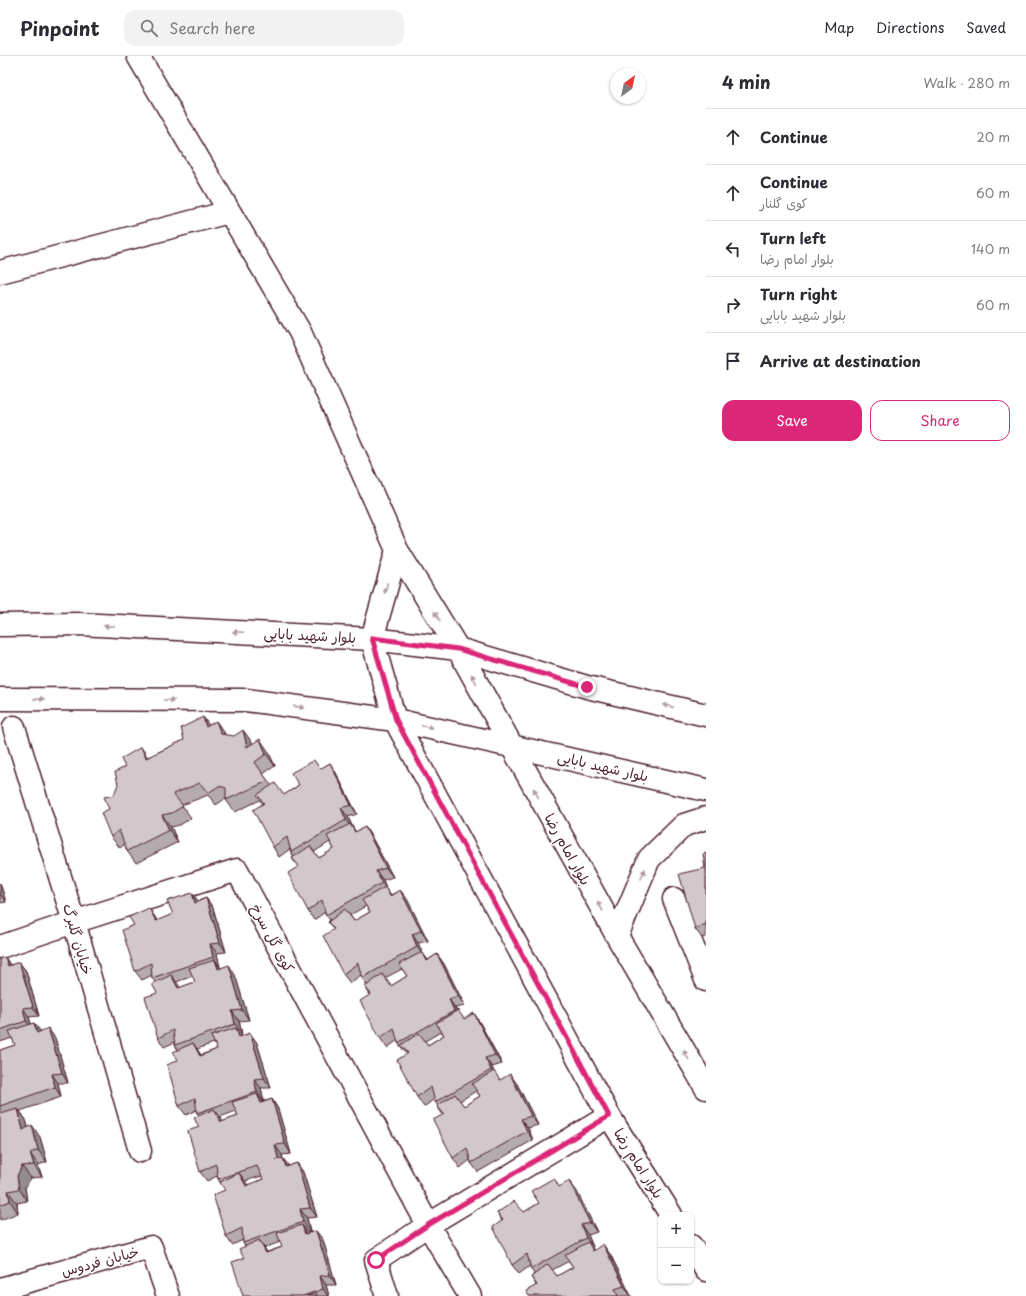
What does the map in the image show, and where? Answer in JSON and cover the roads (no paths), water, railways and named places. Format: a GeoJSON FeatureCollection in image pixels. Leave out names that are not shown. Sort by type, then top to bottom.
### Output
{"type":"FeatureCollection","features":[{"type":"Feature","properties":{"kind":"street","name":"بلوار امام رضا"},"geometry":{"type":"LineString","coordinates":[[138,56],[300,332],[397,550],[458,649],[509,745],[617,936],[706,1088]]}},
{"type":"Feature","properties":{"kind":"street"},"geometry":{"type":"LineString","coordinates":[[0,272],[229,212]]}},
{"type":"Feature","properties":{"kind":"street"},"geometry":{"type":"LineString","coordinates":[[372,638],[397,550]]}},
{"type":"Feature","properties":{"kind":"street","name":"بلوار شهید بابایی"},"geometry":{"type":"LineString","coordinates":[[0,625],[79,624],[372,638],[458,649],[587,687],[706,715]]}},
{"type":"Feature","properties":{"kind":"street","name":"بلوار امام رضا"},"geometry":{"type":"LineString","coordinates":[[372,638],[396,720],[609,1116],[669,1212]]}},
{"type":"Feature","properties":{"kind":"street","name":"بلوار شهید بابایی"},"geometry":{"type":"LineString","coordinates":[[0,699],[246,700],[396,720],[706,790]]}},
{"type":"Feature","properties":{"kind":"street","name":"خیابان گلبرگ"},"geometry":{"type":"LineString","coordinates":[[14,728],[74,922],[140,1151]]}},
{"type":"Feature","properties":{"kind":"street"},"geometry":{"type":"LineString","coordinates":[[617,936],[649,859],[684,825],[706,818]]}},
{"type":"Feature","properties":{"kind":"street","name":"کوی گل سرخ"},"geometry":{"type":"LineString","coordinates":[[0,948],[74,922],[237,870],[428,1225]]}},
{"type":"Feature","properties":{"kind":"street"},"geometry":{"type":"LineString","coordinates":[[674,899],[706,980]]}},
{"type":"Feature","properties":{"kind":"street"},"geometry":{"type":"LineString","coordinates":[[387,1296],[376,1260],[428,1225],[609,1116]]}},
{"type":"Feature","properties":{"kind":"street"},"geometry":{"type":"LineString","coordinates":[[428,1225],[470,1296]]}},
{"type":"Feature","properties":{"kind":"street","name":"خیابان فردوس"},"geometry":{"type":"LineString","coordinates":[[0,1289],[151,1247],[168,1296]]}},
{"type":"Feature","properties":{"kind":"street"},"geometry":{"type":"LineString","coordinates":[[692,1248],[705,1266]]}}]}
